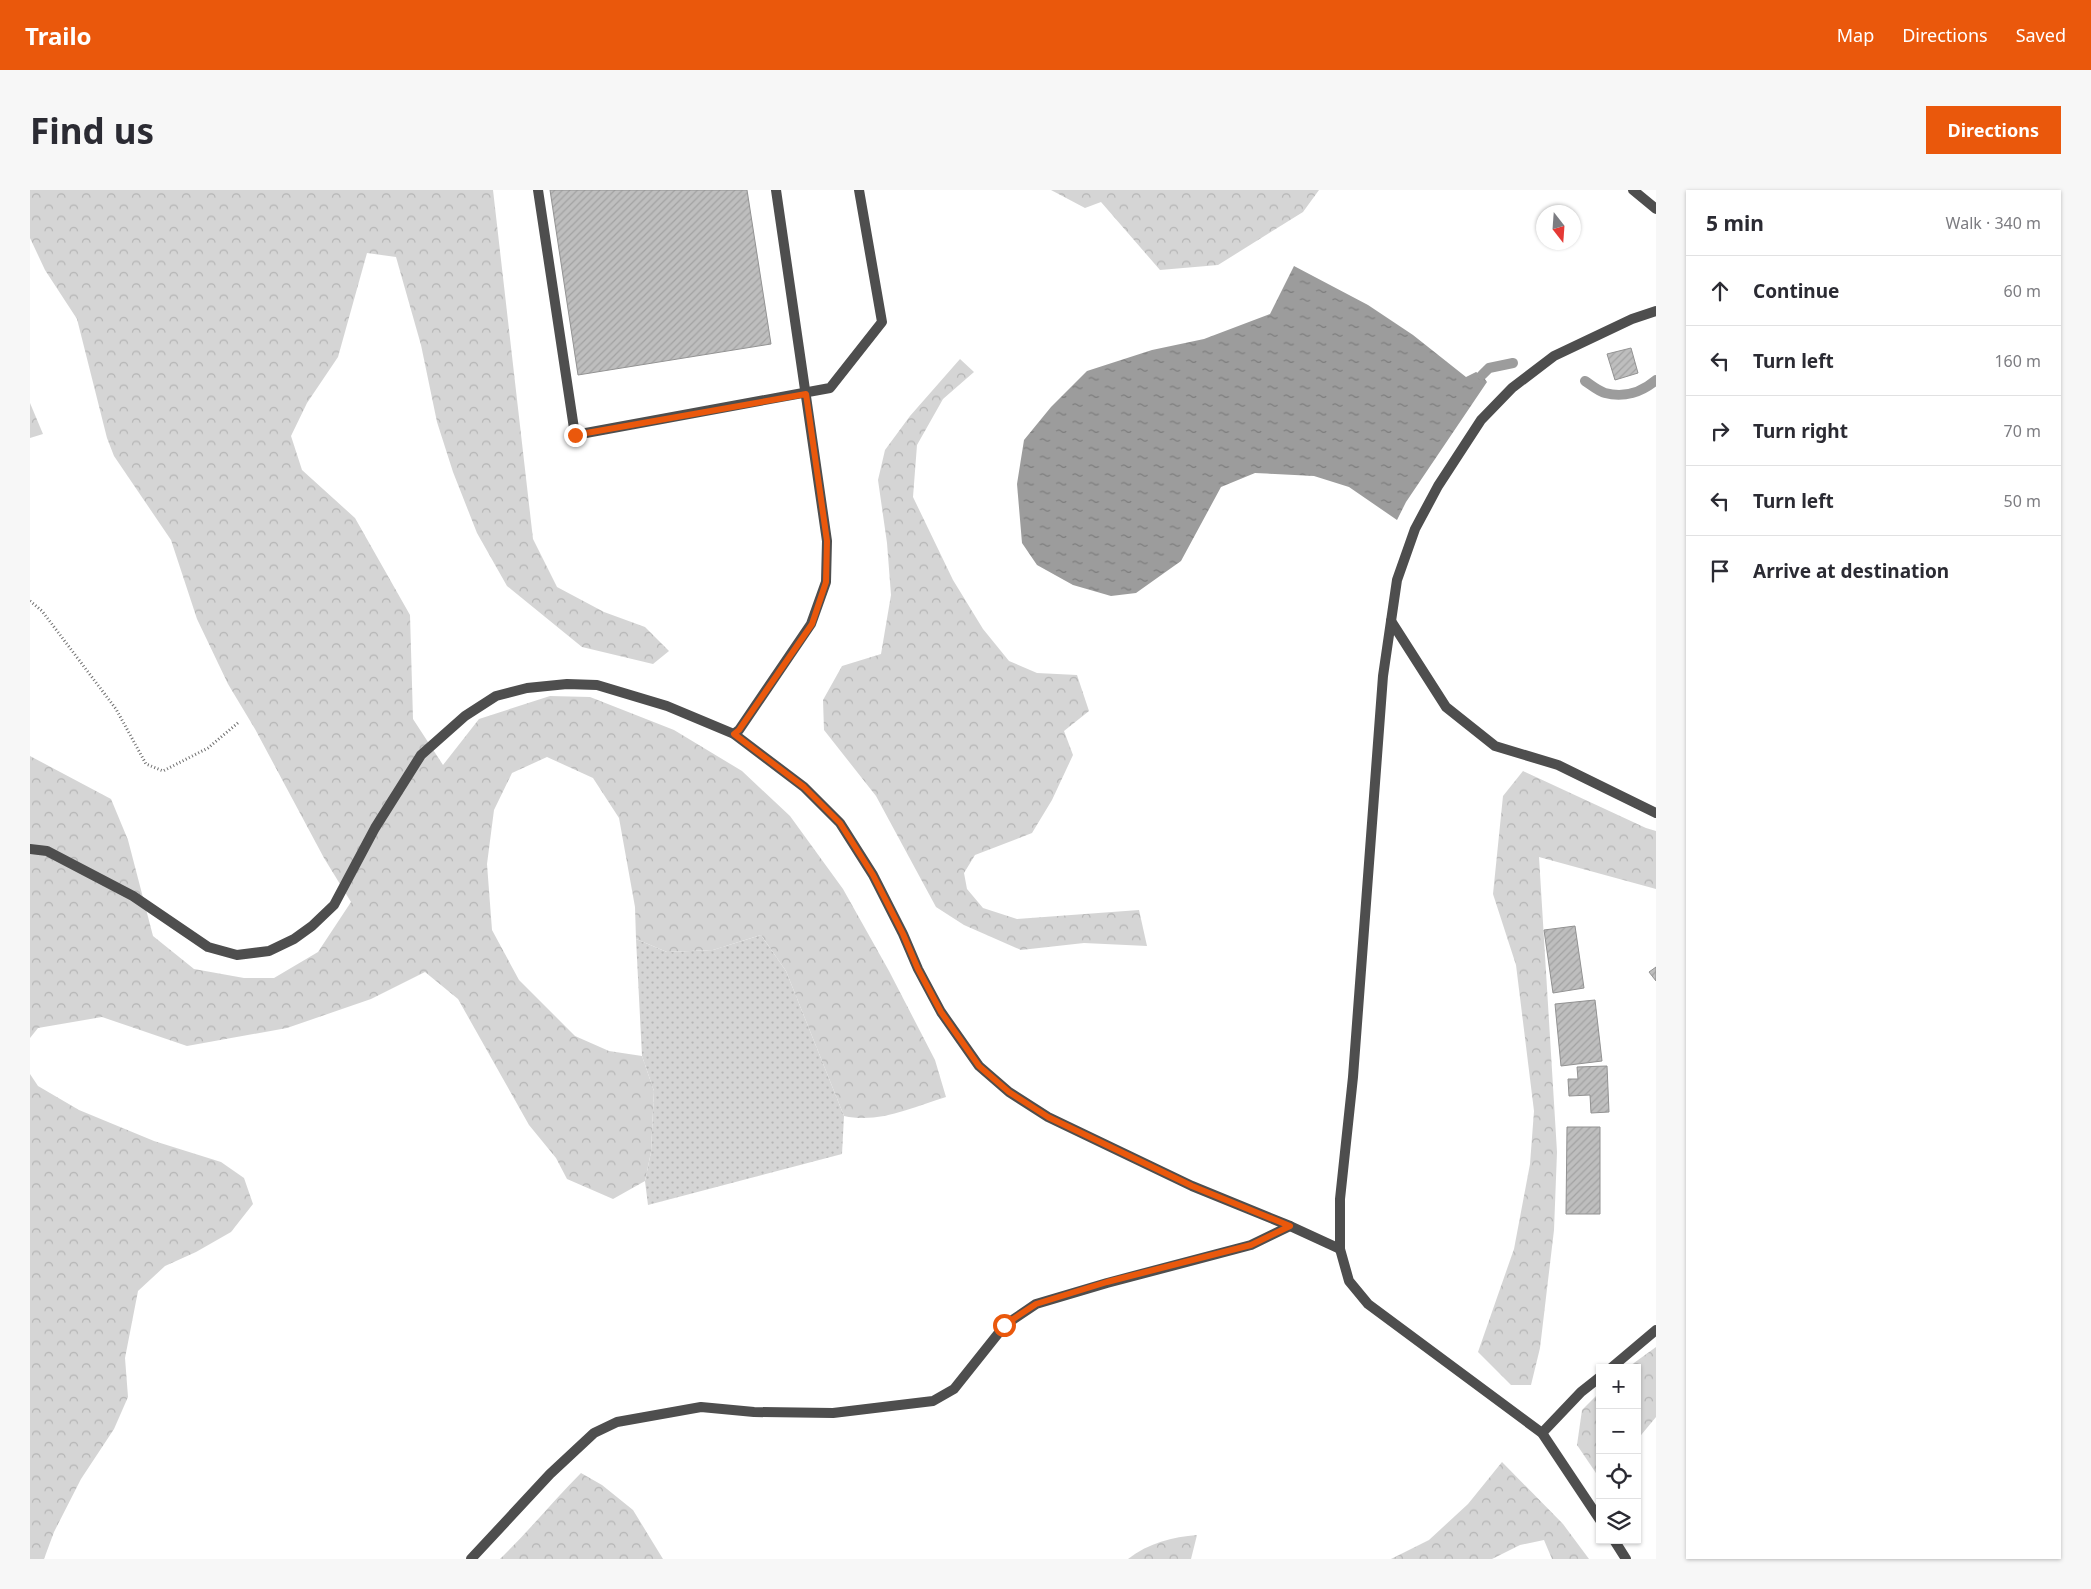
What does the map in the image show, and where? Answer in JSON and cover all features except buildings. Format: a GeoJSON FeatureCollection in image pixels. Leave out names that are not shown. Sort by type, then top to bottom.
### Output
{"type":"FeatureCollection","features":[{"type":"Feature","properties":{"kind":"street"},"geometry":{"type":"LineString","coordinates":[[538,190],[575,435],[806,394],[830,388],[882,322],[859,190]]}},
{"type":"Feature","properties":{"kind":"street"},"geometry":{"type":"LineString","coordinates":[[734,734],[739,730],[812,624],[826,582],[827,541],[776,190]]}},
{"type":"Feature","properties":{"kind":"street"},"geometry":{"type":"LineString","coordinates":[[1633,190],[1656,209]]}},
{"type":"Feature","properties":{"kind":"street"},"geometry":{"type":"LineString","coordinates":[[1596,1514],[1542,1433],[1368,1304],[1349,1281],[1340,1249],[1340,1199],[1353,1077],[1383,676],[1397,580],[1415,529],[1438,486],[1481,420],[1512,388],[1554,356],[1632,319],[1656,311]]}},
{"type":"Feature","properties":{"kind":"street"},"geometry":{"type":"LineString","coordinates":[[1391,621],[1446,707],[1495,746],[1558,765],[1656,813]]}},
{"type":"Feature","properties":{"kind":"street"},"geometry":{"type":"LineString","coordinates":[[30,849],[47,851],[133,896],[208,947],[236,955],[269,951],[294,939],[312,926],[334,905],[375,828],[421,755],[465,716],[496,696],[528,688],[567,684],[597,685],[667,706],[734,734],[804,787],[840,823],[873,875],[941,1012],[979,1066],[1009,1092],[1048,1117],[1192,1186],[1290,1226],[1340,1249]]}},
{"type":"Feature","properties":{"kind":"street"},"geometry":{"type":"LineString","coordinates":[[471,1559],[550,1474],[594,1434],[617,1422],[702,1407],[754,1412],[833,1413],[933,1401],[954,1389],[1004,1325],[1036,1304],[1107,1282],[1251,1245],[1290,1226]]}},
{"type":"Feature","properties":{"kind":"street"},"geometry":{"type":"LineString","coordinates":[[1616,1364],[1656,1330]]}},
{"type":"Feature","properties":{"kind":"street"},"geometry":{"type":"LineString","coordinates":[[1542,1433],[1581,1392],[1596,1380]]}},
{"type":"Feature","properties":{"kind":"street"},"geometry":{"type":"LineString","coordinates":[[1617,1544],[1626,1559]]}},
{"type":"Feature","properties":{"kind":"path"},"geometry":{"type":"LineString","coordinates":[[30,601],[42,611],[116,709],[146,764],[164,771],[208,748],[239,722]]}},
{"type":"Feature","properties":{"kind":"green space"},"geometry":{"type":"Polygon","coordinates":[[[30,190],[493,190],[533,539],[557,587],[604,612],[645,627],[669,651],[653,664],[582,647],[507,586],[477,533],[453,472],[437,422],[421,345],[396,257],[367,253],[338,357],[307,403],[291,436],[302,470],[355,518],[410,615],[413,719],[443,765],[479,719],[550,696],[590,697],[674,730],[742,771],[790,816],[843,889],[889,971],[935,1060],[946,1097],[883,1116],[857,1118],[844,1116],[786,971],[761,935],[713,950],[667,952],[636,939],[635,907],[619,818],[593,778],[547,757],[512,773],[494,810],[487,864],[492,930],[519,980],[575,1036],[609,1051],[642,1056],[654,1091],[651,1152],[645,1181],[613,1199],[567,1179],[556,1158],[529,1125],[458,999],[425,972],[371,999],[287,1028],[187,1046],[102,1017],[38,1028],[30,1038],[30,756],[111,799],[128,840],[153,936],[194,969],[244,978],[274,978],[318,952],[351,902],[324,858],[255,729],[228,684],[197,619],[171,540],[114,456],[107,438],[77,319],[45,270],[30,238],[30,190]]]}},
{"type":"Feature","properties":{"kind":"green space"},"geometry":{"type":"Polygon","coordinates":[[[1051,190],[1319,190],[1303,212],[1218,265],[1160,270],[1101,202],[1085,208],[1051,190]]]}},
{"type":"Feature","properties":{"kind":"green space"},"geometry":{"type":"Polygon","coordinates":[[[960,359],[974,372],[943,399],[917,445],[913,497],[953,580],[983,629],[1009,661],[1037,673],[1077,675],[1089,711],[1064,731],[1073,755],[1052,800],[1032,833],[975,855],[964,873],[967,889],[983,908],[1017,919],[1139,910],[1147,946],[1084,943],[1021,950],[964,925],[936,907],[876,796],[824,730],[823,700],[842,666],[881,654],[891,595],[887,543],[878,480],[885,450],[910,416],[960,359]]]}},
{"type":"Feature","properties":{"kind":"green space"},"geometry":{"type":"Polygon","coordinates":[[[30,403],[43,434],[30,438],[30,403]]]}},
{"type":"Feature","properties":{"kind":"green space"},"geometry":{"type":"Polygon","coordinates":[[[1523,771],[1656,831],[1656,889],[1539,857],[1557,1152],[1554,1230],[1540,1348],[1531,1385],[1511,1385],[1478,1352],[1514,1249],[1530,1164],[1534,1111],[1516,965],[1493,894],[1503,796],[1523,771]]]}},
{"type":"Feature","properties":{"kind":"green space"},"geometry":{"type":"Polygon","coordinates":[[[761,935],[786,971],[844,1116],[842,1154],[648,1205],[645,1181],[651,1152],[654,1091],[642,1056],[636,939],[667,952],[713,950],[761,935]]]}},
{"type":"Feature","properties":{"kind":"green space"},"geometry":{"type":"Polygon","coordinates":[[[30,1074],[38,1086],[79,1110],[154,1141],[221,1162],[244,1178],[253,1204],[231,1232],[196,1252],[165,1266],[138,1291],[125,1358],[128,1397],[114,1429],[81,1479],[54,1532],[44,1559],[30,1559],[30,1074]]]}},
{"type":"Feature","properties":{"kind":"green space"},"geometry":{"type":"Polygon","coordinates":[[[1656,1347],[1656,1417],[1641,1435],[1641,1364],[1633,1364],[1656,1347]]]}},
{"type":"Feature","properties":{"kind":"green space"},"geometry":{"type":"Polygon","coordinates":[[[1596,1396],[1596,1473],[1577,1445],[1582,1410],[1596,1396]]]}},
{"type":"Feature","properties":{"kind":"green space"},"geometry":{"type":"Polygon","coordinates":[[[1502,1462],[1563,1524],[1589,1559],[1552,1559],[1544,1540],[1520,1545],[1492,1559],[1391,1559],[1429,1540],[1468,1504],[1502,1462]]]}},
{"type":"Feature","properties":{"kind":"green space"},"geometry":{"type":"Polygon","coordinates":[[[581,1473],[602,1485],[633,1510],[663,1559],[500,1559],[581,1473]]]}},
{"type":"Feature","properties":{"kind":"green space"},"geometry":{"type":"Polygon","coordinates":[[[1197,1535],[1191,1559],[1128,1559],[1152,1545],[1179,1537],[1197,1535]]]}},
{"type":"Feature","properties":{"kind":"water"},"geometry":{"type":"Polygon","coordinates":[[[1294,266],[1368,305],[1413,335],[1466,377],[1476,372],[1482,375],[1487,382],[1406,502],[1397,520],[1349,487],[1314,476],[1255,473],[1221,487],[1181,561],[1136,593],[1111,596],[1073,585],[1037,565],[1022,543],[1017,484],[1024,440],[1051,407],[1087,371],[1152,350],[1204,339],[1270,314],[1294,266]]]}},
{"type":"Feature","properties":{"kind":"waterway"},"geometry":{"type":"LineString","coordinates":[[1482,375],[1489,368],[1513,363]]}},
{"type":"Feature","properties":{"kind":"waterway"},"geometry":{"type":"LineString","coordinates":[[1585,381],[1602,392],[1619,395],[1639,391],[1656,380]]}},
{"type":"Feature","properties":{"kind":"route"},"geometry":{"type":"LineString","coordinates":[[575,435],[806,394],[827,541],[826,582],[812,624],[739,730],[734,734],[804,787],[840,823],[873,875],[941,1012],[979,1066],[1009,1092],[1048,1117],[1192,1186],[1290,1226],[1251,1245],[1107,1282],[1036,1304],[1004,1325]]}}]}
